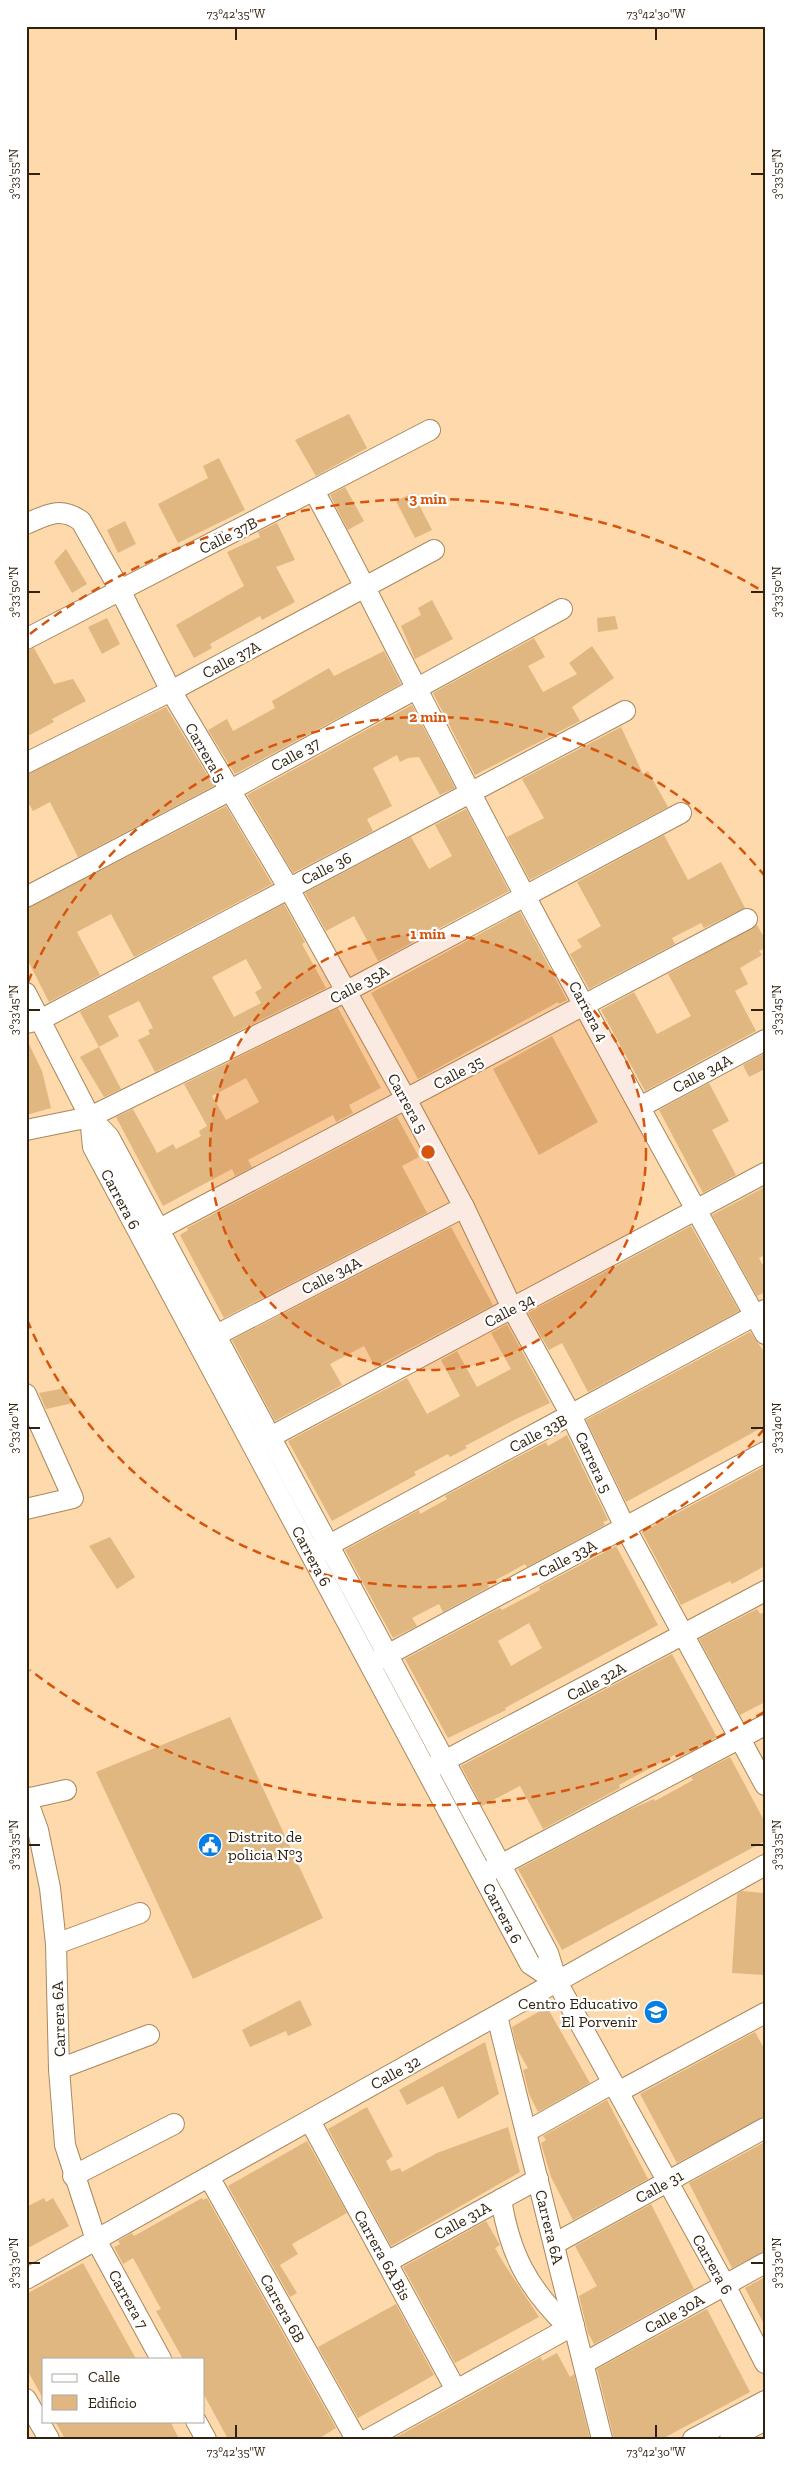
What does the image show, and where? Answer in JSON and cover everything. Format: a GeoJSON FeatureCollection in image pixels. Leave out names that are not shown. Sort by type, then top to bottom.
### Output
{"type":"FeatureCollection","features":[{"type":"Feature","properties":{"kind":"street","name":"Calle 37B"},"geometry":{"type":"LineString","coordinates":[[26,639],[430,430]]}},
{"type":"Feature","properties":{"kind":"street","name":"Carrera 4"},"geometry":{"type":"LineString","coordinates":[[314,491],[366,586],[416,687],[472,793],[640,1107],[696,1210],[760,1313],[765,1334]]}},
{"type":"Feature","properties":{"kind":"street","name":"Carrera 5"},"geometry":{"type":"LineString","coordinates":[[26,524],[53,513],[70,513],[81,521],[120,590],[171,691],[288,887],[464,1206],[512,1308],[571,1415],[625,1527],[765,1785]]}},
{"type":"Feature","properties":{"kind":"street","name":"Calle 37A"},"geometry":{"type":"LineString","coordinates":[[26,763],[171,691],[434,550]]}},
{"type":"Feature","properties":{"kind":"street","name":"Calle 37"},"geometry":{"type":"LineString","coordinates":[[26,897],[229,791],[416,687],[562,609]]}},
{"type":"Feature","properties":{"kind":"street","name":"Calle 36"},"geometry":{"type":"LineString","coordinates":[[33,1022],[625,711]]}},
{"type":"Feature","properties":{"kind":"street","name":"Calle 35A"},"geometry":{"type":"LineString","coordinates":[[26,1130],[90,1117],[347,991],[681,813]]}},
{"type":"Feature","properties":{"kind":"street","name":"Calle 35"},"geometry":{"type":"LineString","coordinates":[[150,1234],[747,919]]}},
{"type":"Feature","properties":{"kind":"street","name":"Carrera 6"},"geometry":{"type":"LineString","coordinates":[[26,993],[33,1022],[90,1117],[109,1137],[150,1234],[207,1339],[271,1437],[370,1664],[530,1964],[557,1982]]}},
{"type":"Feature","properties":{"kind":"street","name":"Calle 34A"},"geometry":{"type":"LineString","coordinates":[[640,1107],[765,1040]]}},
{"type":"Feature","properties":{"kind":"street","name":"Calle 34"},"geometry":{"type":"LineString","coordinates":[[253,1446],[765,1174]]}},
{"type":"Feature","properties":{"kind":"street","name":"Calle 34A"},"geometry":{"type":"LineString","coordinates":[[207,1339],[464,1206]]}},
{"type":"Feature","properties":{"kind":"street","name":"Calle 33B"},"geometry":{"type":"LineString","coordinates":[[320,1550],[760,1313]]}},
{"type":"Feature","properties":{"kind":"street","name":"Carrera 6"},"geometry":{"type":"LineString","coordinates":[[207,1339],[253,1446],[388,1654],[548,1953],[557,1982],[725,2285],[765,2363]]}},
{"type":"Feature","properties":{"kind":"street"},"geometry":{"type":"LineString","coordinates":[[26,1394],[73,1498],[26,1509]]}},
{"type":"Feature","properties":{"kind":"street","name":"Calle 33A"},"geometry":{"type":"LineString","coordinates":[[370,1664],[765,1452]]}},
{"type":"Feature","properties":{"kind":"street","name":"Calle 32A"},"geometry":{"type":"LineString","coordinates":[[427,1771],[765,1591]]}},
{"type":"Feature","properties":{"kind":"street"},"geometry":{"type":"LineString","coordinates":[[482,1874],[765,1725]]}},
{"type":"Feature","properties":{"kind":"street"},"geometry":{"type":"LineString","coordinates":[[27,1798],[66,1790]]}},
{"type":"Feature","properties":{"kind":"street","name":"Carrera 6A"},"geometry":{"type":"LineString","coordinates":[[27,1798],[38,1830],[48,1878],[56,1944],[59,2069],[65,2146],[73,2176],[96,2240]]}},
{"type":"Feature","properties":{"kind":"street","name":"Calle 32"},"geometry":{"type":"LineString","coordinates":[[26,2279],[765,1865]]}},
{"type":"Feature","properties":{"kind":"street"},"geometry":{"type":"LineString","coordinates":[[56,1944],[140,1913]]}},
{"type":"Feature","properties":{"kind":"street"},"geometry":{"type":"LineString","coordinates":[[526,2132],[765,2012]]}},
{"type":"Feature","properties":{"kind":"street","name":"Carrera 6A"},"geometry":{"type":"LineString","coordinates":[[497,2016],[554,2244],[571,2326],[584,2363],[602,2439]]}},
{"type":"Feature","properties":{"kind":"street"},"geometry":{"type":"LineString","coordinates":[[59,2069],[149,2035]]}},
{"type":"Feature","properties":{"kind":"street","name":"Carrera 6A Bis"},"geometry":{"type":"LineString","coordinates":[[310,2120],[456,2390]]}},
{"type":"Feature","properties":{"kind":"street"},"geometry":{"type":"LineString","coordinates":[[73,2176],[174,2124]]}},
{"type":"Feature","properties":{"kind":"street","name":"Calle 31"},"geometry":{"type":"LineString","coordinates":[[554,2244],[765,2128]]}},
{"type":"Feature","properties":{"kind":"street","name":"Carrera 6B"},"geometry":{"type":"LineString","coordinates":[[209,2177],[356,2439]]}},
{"type":"Feature","properties":{"kind":"street","name":"Calle 31A"},"geometry":{"type":"LineString","coordinates":[[387,2262],[538,2179]]}},
{"type":"Feature","properties":{"kind":"street"},"geometry":{"type":"LineString","coordinates":[[368,2439],[571,2326],[546,2306],[529,2283],[512,2247],[506,2228],[502,2199]]}},
{"type":"Feature","properties":{"kind":"street","name":"Carrera 7"},"geometry":{"type":"LineString","coordinates":[[96,2240],[161,2358]]}},
{"type":"Feature","properties":{"kind":"street","name":"Calle 30A"},"geometry":{"type":"LineString","coordinates":[[584,2363],[765,2263]]}},
{"type":"Feature","properties":{"kind":"street"},"geometry":{"type":"LineString","coordinates":[[26,2399],[43,2437]]}},
{"type":"Feature","properties":{"kind":"street"},"geometry":{"type":"LineString","coordinates":[[693,2439],[765,2400]]}},
{"type":"Feature","properties":{"kind":"street"},"geometry":{"type":"LineString","coordinates":[[730,2439],[765,2420]]}},
{"type":"Feature","properties":{"kind":"street"},"geometry":{"type":"LineString","coordinates":[[197,2422],[206,2439]]}},
{"type":"Feature","properties":{"kind":"building"},"geometry":{"type":"Polygon","coordinates":[[[349,414],[367,448],[316,476],[295,440],[349,414]]]}},
{"type":"Feature","properties":{"kind":"building"},"geometry":{"type":"Polygon","coordinates":[[[219,458],[245,510],[178,543],[158,504],[208,478],[203,466],[219,458]]]}},
{"type":"Feature","properties":{"kind":"building"},"geometry":{"type":"Polygon","coordinates":[[[345,487],[364,521],[348,530],[330,495],[345,487]]]}},
{"type":"Feature","properties":{"kind":"building"},"geometry":{"type":"Polygon","coordinates":[[[413,493],[432,530],[415,538],[396,501],[413,493]]]}},
{"type":"Feature","properties":{"kind":"building"},"geometry":{"type":"Polygon","coordinates":[[[125,521],[136,544],[118,553],[107,530],[125,521]]]}},
{"type":"Feature","properties":{"kind":"building"},"geometry":{"type":"Polygon","coordinates":[[[277,523],[295,560],[276,567],[295,602],[262,620],[260,616],[210,644],[212,648],[194,658],[176,625],[244,586],[227,552],[260,537],[258,532],[277,523]]]}},
{"type":"Feature","properties":{"kind":"building"},"geometry":{"type":"Polygon","coordinates":[[[66,549],[87,584],[72,593],[54,562],[66,549]]]}},
{"type":"Feature","properties":{"kind":"building"},"geometry":{"type":"Polygon","coordinates":[[[432,600],[453,639],[415,659],[401,626],[421,615],[418,608],[432,600]]]}},
{"type":"Feature","properties":{"kind":"building"},"geometry":{"type":"Polygon","coordinates":[[[615,616],[618,629],[598,632],[597,618],[615,616]]]}},
{"type":"Feature","properties":{"kind":"building"},"geometry":{"type":"Polygon","coordinates":[[[107,618],[120,644],[102,654],[88,627],[107,618]]]}},
{"type":"Feature","properties":{"kind":"building"},"geometry":{"type":"Polygon","coordinates":[[[534,638],[545,657],[528,666],[543,692],[577,674],[569,663],[592,646],[614,678],[572,707],[580,721],[475,775],[433,693],[534,638]]]}},
{"type":"Feature","properties":{"kind":"building"},"geometry":{"type":"Polygon","coordinates":[[[34,648],[54,684],[73,679],[86,701],[52,719],[54,722],[26,737],[26,651],[34,648]]]}},
{"type":"Feature","properties":{"kind":"building"},"geometry":{"type":"Polygon","coordinates":[[[384,651],[401,684],[235,774],[208,730],[227,719],[233,731],[275,708],[272,701],[329,668],[334,676],[384,651]]]}},
{"type":"Feature","properties":{"kind":"building"},"geometry":{"type":"Polygon","coordinates":[[[412,705],[455,788],[440,795],[419,757],[408,758],[400,762],[397,755],[373,768],[392,806],[367,819],[373,831],[293,873],[247,795],[412,705]]]}},
{"type":"Feature","properties":{"kind":"building"},"geometry":{"type":"Polygon","coordinates":[[[166,707],[214,786],[78,857],[50,802],[33,811],[26,799],[26,775],[166,707]]]}},
{"type":"Feature","properties":{"kind":"building"},"geometry":{"type":"Polygon","coordinates":[[[621,727],[643,774],[648,771],[668,807],[530,880],[507,837],[544,818],[522,779],[621,727]]]}},
{"type":"Feature","properties":{"kind":"building"},"geometry":{"type":"Polygon","coordinates":[[[226,806],[272,884],[134,957],[111,914],[77,932],[100,975],[49,1002],[26,957],[26,909],[226,806]]]}},
{"type":"Feature","properties":{"kind":"building"},"geometry":{"type":"Polygon","coordinates":[[[466,809],[509,891],[378,961],[354,916],[326,931],[305,893],[411,837],[429,869],[452,856],[435,825],[466,809]]]}},
{"type":"Feature","properties":{"kind":"building"},"geometry":{"type":"Polygon","coordinates":[[[664,835],[688,880],[721,862],[745,908],[704,928],[701,923],[672,938],[675,944],[589,989],[570,954],[582,947],[577,940],[601,926],[577,882],[664,835]]]}},
{"type":"Feature","properties":{"kind":"building"},"geometry":{"type":"Polygon","coordinates":[[[284,904],[305,942],[302,944],[326,988],[155,1072],[138,1040],[150,1034],[148,1030],[153,1028],[139,1001],[108,1016],[119,1036],[99,1047],[80,1012],[284,904]],[[246,959],[212,977],[234,1017],[261,1003],[255,992],[262,988],[246,959]]]}},
{"type":"Feature","properties":{"kind":"building"},"geometry":{"type":"Polygon","coordinates":[[[520,912],[567,1000],[559,1004],[558,1002],[418,1079],[371,993],[520,912]]]}},
{"type":"Feature","properties":{"kind":"building"},"geometry":{"type":"Polygon","coordinates":[[[757,925],[765,939],[765,948],[759,951],[762,955],[740,968],[748,984],[735,991],[756,1031],[645,1091],[601,1010],[634,992],[657,1034],[691,1016],[668,974],[757,925]]]}},
{"type":"Feature","properties":{"kind":"building"},"geometry":{"type":"Polygon","coordinates":[[[338,1008],[381,1088],[349,1105],[353,1113],[336,1122],[333,1115],[248,1160],[252,1167],[235,1176],[232,1169],[163,1206],[116,1117],[133,1109],[157,1153],[173,1144],[176,1149],[201,1136],[199,1131],[207,1126],[184,1084],[338,1008]],[[246,1078],[212,1096],[226,1120],[259,1102],[246,1078]]]}},
{"type":"Feature","properties":{"kind":"building"},"geometry":{"type":"Polygon","coordinates":[[[552,1036],[598,1122],[539,1155],[493,1069],[552,1036]]]}},
{"type":"Feature","properties":{"kind":"building"},"geometry":{"type":"Polygon","coordinates":[[[26,1038],[42,1071],[51,1108],[26,1115],[26,1038]]]}},
{"type":"Feature","properties":{"kind":"building"},"geometry":{"type":"Polygon","coordinates":[[[99,1047],[121,1089],[104,1097],[80,1057],[99,1047]]]}},
{"type":"Feature","properties":{"kind":"building"},"geometry":{"type":"Polygon","coordinates":[[[763,1054],[765,1069],[749,1077],[743,1065],[763,1054]]]}},
{"type":"Feature","properties":{"kind":"building"},"geometry":{"type":"Polygon","coordinates":[[[709,1083],[729,1121],[712,1130],[736,1175],[703,1193],[659,1110],[709,1083]]]}},
{"type":"Feature","properties":{"kind":"building"},"geometry":{"type":"Polygon","coordinates":[[[397,1117],[419,1157],[402,1166],[427,1213],[224,1318],[180,1235],[188,1230],[187,1228],[397,1117]]]}},
{"type":"Feature","properties":{"kind":"building"},"geometry":{"type":"Polygon","coordinates":[[[765,1187],[765,1255],[759,1258],[765,1269],[765,1292],[757,1296],[712,1215],[765,1187]]]}},
{"type":"Feature","properties":{"kind":"building"},"geometry":{"type":"Polygon","coordinates":[[[691,1226],[739,1311],[588,1392],[562,1343],[549,1350],[528,1313],[691,1226]]]}},
{"type":"Feature","properties":{"kind":"building"},"geometry":{"type":"Polygon","coordinates":[[[451,1227],[493,1305],[375,1367],[364,1346],[330,1364],[342,1385],[275,1421],[232,1340],[451,1227]]]}},
{"type":"Feature","properties":{"kind":"building"},"geometry":{"type":"Polygon","coordinates":[[[507,1324],[550,1403],[465,1446],[467,1448],[450,1457],[448,1454],[414,1472],[416,1475],[332,1521],[288,1441],[407,1378],[427,1414],[460,1396],[441,1360],[457,1351],[477,1387],[511,1369],[491,1333],[507,1324]]]}},
{"type":"Feature","properties":{"kind":"building"},"geometry":{"type":"Polygon","coordinates":[[[750,1332],[765,1353],[765,1426],[626,1502],[586,1420],[750,1332]]]}},
{"type":"Feature","properties":{"kind":"building"},"geometry":{"type":"Polygon","coordinates":[[[65,1388],[73,1403],[46,1409],[39,1393],[65,1388]]]}},
{"type":"Feature","properties":{"kind":"building"},"geometry":{"type":"Polygon","coordinates":[[[567,1435],[608,1520],[603,1522],[605,1525],[527,1567],[525,1564],[488,1584],[489,1587],[443,1612],[439,1604],[412,1618],[417,1626],[393,1638],[345,1550],[419,1510],[420,1514],[447,1499],[445,1496],[546,1442],[548,1446],[567,1435]]]}},
{"type":"Feature","properties":{"kind":"building"},"geometry":{"type":"Polygon","coordinates":[[[765,1466],[765,1566],[732,1584],[730,1581],[681,1605],[642,1532],[765,1466]]]}},
{"type":"Feature","properties":{"kind":"building"},"geometry":{"type":"Polygon","coordinates":[[[110,1537],[135,1577],[117,1589],[89,1546],[110,1537]]]}},
{"type":"Feature","properties":{"kind":"building"},"geometry":{"type":"Polygon","coordinates":[[[616,1546],[658,1625],[505,1708],[506,1710],[448,1738],[405,1659],[500,1608],[502,1610],[540,1590],[539,1587],[616,1546]],[[529,1623],[498,1641],[511,1666],[542,1648],[529,1623]]]}},
{"type":"Feature","properties":{"kind":"building"},"geometry":{"type":"Polygon","coordinates":[[[757,1609],[760,1614],[765,1612],[765,1702],[740,1715],[699,1639],[757,1609]]]}},
{"type":"Feature","properties":{"kind":"building"},"geometry":{"type":"Polygon","coordinates":[[[672,1654],[717,1737],[680,1757],[678,1753],[619,1785],[620,1788],[543,1829],[520,1786],[482,1806],[461,1766],[672,1654]]]}},
{"type":"Feature","properties":{"kind":"building","name":"Distrito de policia N°3"},"geometry":{"type":"Polygon","coordinates":[[[230,1717],[323,1918],[193,1979],[96,1772],[230,1717]]]}},
{"type":"Feature","properties":{"kind":"building"},"geometry":{"type":"Polygon","coordinates":[[[730,1757],[765,1822],[765,1841],[562,1950],[518,1869],[629,1810],[654,1799],[655,1801],[693,1780],[691,1777],[730,1757]]]}},
{"type":"Feature","properties":{"kind":"building"},"geometry":{"type":"Polygon","coordinates":[[[742,1891],[765,1893],[765,1975],[732,1973],[737,1894],[742,1891]]]}},
{"type":"Feature","properties":{"kind":"building"},"geometry":{"type":"Polygon","coordinates":[[[300,2000],[312,2025],[288,2036],[286,2031],[250,2047],[242,2030],[300,2000]]]}},
{"type":"Feature","properties":{"kind":"building"},"geometry":{"type":"Polygon","coordinates":[[[547,2007],[590,2083],[538,2112],[529,2094],[523,2070],[528,2068],[517,2049],[512,2027],[547,2007]]]}},
{"type":"Feature","properties":{"kind":"building"},"geometry":{"type":"Polygon","coordinates":[[[755,2032],[765,2050],[765,2116],[677,2163],[640,2094],[755,2032]]]}},
{"type":"Feature","properties":{"kind":"building"},"geometry":{"type":"Polygon","coordinates":[[[485,2042],[499,2094],[458,2119],[443,2086],[407,2105],[399,2090],[485,2042]]]}},
{"type":"Feature","properties":{"kind":"building"},"geometry":{"type":"Polygon","coordinates":[[[607,2100],[648,2179],[573,2220],[551,2177],[541,2143],[546,2140],[543,2136],[607,2100]]]}},
{"type":"Feature","properties":{"kind":"building"},"geometry":{"type":"Polygon","coordinates":[[[367,2107],[393,2156],[386,2161],[391,2171],[400,2168],[402,2172],[437,2153],[508,2127],[520,2172],[391,2246],[328,2129],[367,2107]]]}},
{"type":"Feature","properties":{"kind":"building"},"geometry":{"type":"Polygon","coordinates":[[[307,2141],[347,2213],[292,2244],[298,2254],[280,2265],[297,2293],[290,2297],[228,2186],[307,2141]]]}},
{"type":"Feature","properties":{"kind":"building"},"geometry":{"type":"Polygon","coordinates":[[[765,2142],[765,2251],[732,2268],[689,2183],[765,2142]]]}},
{"type":"Feature","properties":{"kind":"building"},"geometry":{"type":"Polygon","coordinates":[[[44,2198],[46,2202],[53,2198],[69,2226],[26,2249],[26,2207],[44,2198]]]}},
{"type":"Feature","properties":{"kind":"building"},"geometry":{"type":"Polygon","coordinates":[[[202,2198],[203,2200],[207,2198],[336,2428],[318,2439],[228,2439],[205,2397],[205,2358],[182,2358],[156,2311],[161,2309],[133,2258],[123,2264],[114,2247],[120,2244],[118,2241],[132,2233],[134,2236],[202,2198]]]}},
{"type":"Feature","properties":{"kind":"building"},"geometry":{"type":"Polygon","coordinates":[[[651,2204],[694,2289],[594,2344],[588,2333],[579,2296],[597,2286],[575,2246],[651,2204]]]}},
{"type":"Feature","properties":{"kind":"building"},"geometry":{"type":"Polygon","coordinates":[[[486,2221],[500,2245],[495,2248],[539,2317],[455,2363],[403,2267],[486,2221]]]}},
{"type":"Feature","properties":{"kind":"building"},"geometry":{"type":"Polygon","coordinates":[[[83,2263],[135,2358],[42,2358],[42,2396],[26,2368],[26,2294],[83,2263]]]}},
{"type":"Feature","properties":{"kind":"building"},"geometry":{"type":"Polygon","coordinates":[[[765,2277],[765,2326],[745,2288],[765,2277]]]}},
{"type":"Feature","properties":{"kind":"building"},"geometry":{"type":"Polygon","coordinates":[[[396,2304],[434,2375],[358,2418],[318,2347],[396,2304]]]}},
{"type":"Feature","properties":{"kind":"building"},"geometry":{"type":"Polygon","coordinates":[[[707,2309],[750,2392],[662,2439],[614,2439],[597,2369],[707,2309]]]}},
{"type":"Feature","properties":{"kind":"building"},"geometry":{"type":"Polygon","coordinates":[[[557,2353],[570,2377],[574,2374],[590,2439],[393,2439],[541,2357],[542,2361],[557,2353]]]}},
{"type":"Feature","properties":{"kind":"building"},"geometry":{"type":"Polygon","coordinates":[[[56,2422],[170,2422],[179,2439],[65,2439],[56,2422]]]}},
{"type":"Feature","properties":{"kind":"place","name":"Distrito de policia N°3"},"geometry":{"type":"Point","coordinates":[210,1845]}},
{"type":"Feature","properties":{"kind":"place","name":"Centro Educativo El Porvenir"},"geometry":{"type":"Point","coordinates":[656,2012]}}]}
